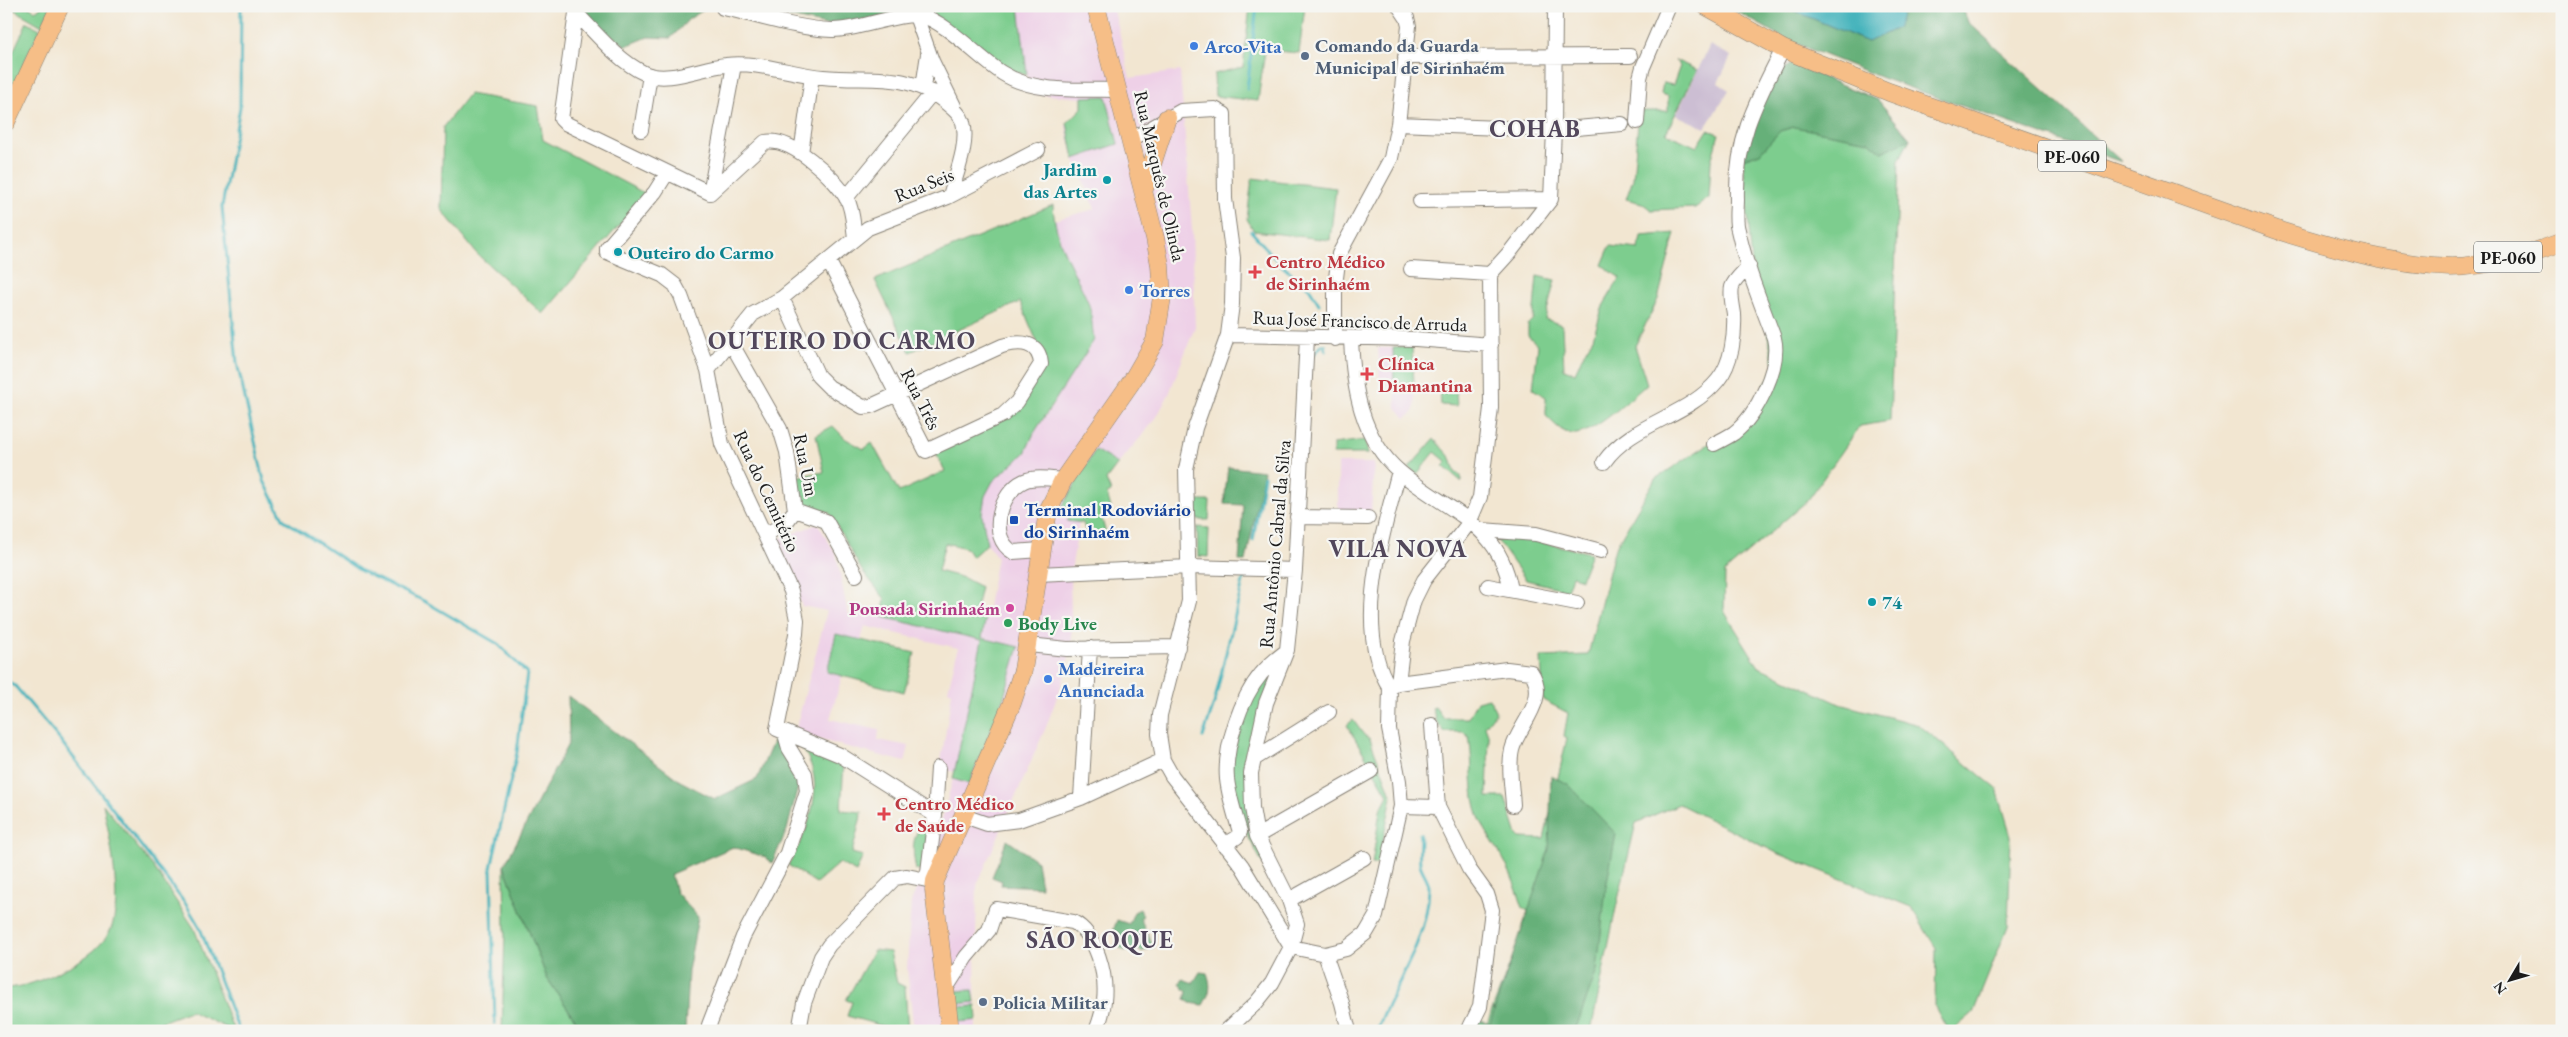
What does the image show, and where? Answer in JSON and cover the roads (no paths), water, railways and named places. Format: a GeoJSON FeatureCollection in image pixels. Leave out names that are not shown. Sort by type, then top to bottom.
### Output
{"type":"FeatureCollection","features":[{"type":"Feature","properties":{"kind":"main road"},"geometry":{"type":"LineString","coordinates":[[6,122],[60,6]]}},
{"type":"Feature","properties":{"kind":"main road","name":"Rua Marquês de Olinda"},"geometry":{"type":"LineString","coordinates":[[950,1031],[934,890],[931,880],[964,816],[1012,704],[1029,645],[1041,550],[1048,512],[1063,480],[1132,381],[1153,347],[1158,331],[1162,297],[1160,265],[1132,140],[1096,6]]}},
{"type":"Feature","properties":{"kind":"main road","name":"PE-060"},"geometry":{"type":"LineString","coordinates":[[1706,6],[1782,50],[1889,92],[2263,225],[2343,250],[2403,263],[2452,267],[2496,260],[2562,242]]}},
{"type":"Feature","properties":{"kind":"main road"},"geometry":{"type":"LineString","coordinates":[[1144,189],[1167,118]]}},
{"type":"Feature","properties":{"kind":"street","name":"Rua Antônio Cabral da Silva"},"geometry":{"type":"LineString","coordinates":[[1226,1031],[1264,994],[1291,947],[1297,924],[1289,900],[1257,836],[1252,808],[1252,773],[1266,702],[1287,650],[1295,570],[1297,517],[1322,339],[1335,286],[1339,254],[1391,158],[1398,124],[1408,21],[1399,6]]}},
{"type":"Feature","properties":{"kind":"street"},"geometry":{"type":"LineString","coordinates":[[1132,140],[1167,118],[1187,109],[1215,109],[1224,114],[1225,198],[1232,258],[1228,335],[1195,428],[1186,469],[1189,601],[1178,647],[1164,690],[1159,734],[1163,760],[1187,799],[1242,866],[1291,947],[1325,954],[1337,952],[1352,946],[1366,933],[1373,923],[1401,806],[1399,781],[1389,729],[1394,686],[1414,600],[1424,580],[1469,523],[1480,498],[1491,408],[1490,274],[1510,252],[1551,199],[1554,130],[1555,6]]}},
{"type":"Feature","properties":{"kind":"street"},"geometry":{"type":"LineString","coordinates":[[1637,122],[1640,78],[1643,67],[1669,6]]}},
{"type":"Feature","properties":{"kind":"street"},"geometry":{"type":"LineString","coordinates":[[723,8],[832,30],[916,16],[935,22],[992,66],[1019,82],[1034,86],[1118,90]]}},
{"type":"Feature","properties":{"kind":"street"},"geometry":{"type":"LineString","coordinates":[[710,193],[565,123],[560,114],[576,13],[632,65],[650,75],[672,75],[734,65],[812,76],[888,78],[928,90],[960,116]]}},
{"type":"Feature","properties":{"kind":"street"},"geometry":{"type":"LineString","coordinates":[[916,16],[929,52],[963,121],[964,137],[950,196]]}},
{"type":"Feature","properties":{"kind":"street"},"geometry":{"type":"LineString","coordinates":[[1714,444],[1734,433],[1744,423],[1774,369],[1777,353],[1774,338],[1737,228],[1737,160],[1755,106],[1782,50]]}},
{"type":"Feature","properties":{"kind":"street"},"geometry":{"type":"LineString","coordinates":[[846,198],[928,90],[929,52]]}},
{"type":"Feature","properties":{"kind":"street"},"geometry":{"type":"LineString","coordinates":[[1405,57],[1630,56]]}},
{"type":"Feature","properties":{"kind":"street"},"geometry":{"type":"LineString","coordinates":[[710,193],[734,65]]}},
{"type":"Feature","properties":{"kind":"street"},"geometry":{"type":"LineString","coordinates":[[641,130],[650,75]]}},
{"type":"Feature","properties":{"kind":"street"},"geometry":{"type":"LineString","coordinates":[[801,153],[812,76]]}},
{"type":"Feature","properties":{"kind":"street"},"geometry":{"type":"LineString","coordinates":[[1398,124],[1554,130],[1622,124]]}},
{"type":"Feature","properties":{"kind":"street"},"geometry":{"type":"LineString","coordinates":[[710,193],[765,142],[772,141],[785,144],[808,157],[831,179],[846,198],[855,237]]}},
{"type":"Feature","properties":{"kind":"street","name":"Rua Seis"},"geometry":{"type":"LineString","coordinates":[[782,298],[829,262],[855,237],[868,228],[950,196],[1038,150]]}},
{"type":"Feature","properties":{"kind":"street","name":"Rua do Cemitério"},"geometry":{"type":"LineString","coordinates":[[668,173],[655,192],[607,248],[607,252],[662,275],[675,285],[699,340],[708,370],[722,444],[730,464],[766,534],[791,591],[796,620],[777,729],[785,734]]}},
{"type":"Feature","properties":{"kind":"street"},"geometry":{"type":"LineString","coordinates":[[1420,201],[1551,199]]}},
{"type":"Feature","properties":{"kind":"street","name":"Rua Três"},"geometry":{"type":"LineString","coordinates":[[829,262],[926,451],[1003,416],[1017,402],[1041,364],[1039,354],[1025,342],[1016,342],[897,393]]}},
{"type":"Feature","properties":{"kind":"street"},"geometry":{"type":"LineString","coordinates":[[1604,462],[1611,452],[1624,441],[1691,402],[1717,381],[1726,367],[1734,334],[1732,286],[1749,266]]}},
{"type":"Feature","properties":{"kind":"street"},"geometry":{"type":"LineString","coordinates":[[1411,269],[1490,274]]}},
{"type":"Feature","properties":{"kind":"street"},"geometry":{"type":"LineString","coordinates":[[708,370],[753,314],[782,298],[815,371],[829,387],[863,407],[871,406],[897,393]]}},
{"type":"Feature","properties":{"kind":"street","name":"Rua José Francisco de Arruda"},"geometry":{"type":"LineString","coordinates":[[1228,335],[1322,339],[1416,339],[1491,345]]}},
{"type":"Feature","properties":{"kind":"street"},"geometry":{"type":"LineString","coordinates":[[1351,339],[1356,396],[1364,420],[1381,450],[1399,471],[1469,523],[1482,530],[1536,534],[1601,551]]}},
{"type":"Feature","properties":{"kind":"street","name":"Rua Um"},"geometry":{"type":"LineString","coordinates":[[730,341],[780,429],[787,452],[795,510],[792,517],[784,524],[766,534]]}},
{"type":"Feature","properties":{"kind":"street"},"geometry":{"type":"LineString","coordinates":[[1394,686],[1377,662],[1370,623],[1386,522],[1399,471]]}},
{"type":"Feature","properties":{"kind":"street"},"geometry":{"type":"LineString","coordinates":[[1041,550],[1013,552],[1000,540],[998,530],[1005,498],[1025,480],[1063,480]]}},
{"type":"Feature","properties":{"kind":"street"},"geometry":{"type":"LineString","coordinates":[[795,510],[826,521],[856,575]]}},
{"type":"Feature","properties":{"kind":"street"},"geometry":{"type":"LineString","coordinates":[[1297,517],[1368,518]]}},
{"type":"Feature","properties":{"kind":"street"},"geometry":{"type":"LineString","coordinates":[[1482,530],[1503,559],[1512,590]]}},
{"type":"Feature","properties":{"kind":"street"},"geometry":{"type":"LineString","coordinates":[[1038,574],[1189,567],[1295,570]]}},
{"type":"Feature","properties":{"kind":"street"},"geometry":{"type":"LineString","coordinates":[[1488,586],[1577,603]]}},
{"type":"Feature","properties":{"kind":"street"},"geometry":{"type":"LineString","coordinates":[[1029,645],[1048,649],[1178,647]]}},
{"type":"Feature","properties":{"kind":"street"},"geometry":{"type":"LineString","coordinates":[[1081,798],[1090,648]]}},
{"type":"Feature","properties":{"kind":"street"},"geometry":{"type":"LineString","coordinates":[[1224,845],[1237,837],[1240,832],[1232,803],[1227,772],[1239,713],[1262,673],[1287,650]]}},
{"type":"Feature","properties":{"kind":"street"},"geometry":{"type":"LineString","coordinates":[[1394,686],[1507,669],[1531,672],[1537,694],[1534,708],[1512,751],[1513,805]]}},
{"type":"Feature","properties":{"kind":"street"},"geometry":{"type":"LineString","coordinates":[[1254,759],[1329,712]]}},
{"type":"Feature","properties":{"kind":"street"},"geometry":{"type":"LineString","coordinates":[[1432,725],[1438,807],[1468,869],[1491,902],[1492,924],[1480,1007],[1468,1031]]}},
{"type":"Feature","properties":{"kind":"street"},"geometry":{"type":"LineString","coordinates":[[785,734],[840,754],[935,815]]}},
{"type":"Feature","properties":{"kind":"street"},"geometry":{"type":"LineString","coordinates":[[709,1025],[743,937],[787,853],[807,791],[805,774],[789,748],[785,734]]}},
{"type":"Feature","properties":{"kind":"street"},"geometry":{"type":"LineString","coordinates":[[964,816],[987,824],[1019,820],[1081,798],[1163,760]]}},
{"type":"Feature","properties":{"kind":"street"},"geometry":{"type":"LineString","coordinates":[[799,1031],[804,1003],[821,956],[829,945],[890,882],[907,876],[931,880],[938,768]]}},
{"type":"Feature","properties":{"kind":"street"},"geometry":{"type":"LineString","coordinates":[[1257,836],[1371,772]]}},
{"type":"Feature","properties":{"kind":"street"},"geometry":{"type":"LineString","coordinates":[[1401,806],[1438,807]]}},
{"type":"Feature","properties":{"kind":"street"},"geometry":{"type":"LineString","coordinates":[[1289,900],[1364,858]]}},
{"type":"Feature","properties":{"kind":"street"},"geometry":{"type":"LineString","coordinates":[[945,990],[966,957],[990,929],[996,909],[1073,922],[1081,926],[1098,956],[1104,992],[1101,1016],[1096,1031]]}},
{"type":"Feature","properties":{"kind":"street"},"geometry":{"type":"LineString","coordinates":[[1325,954],[1349,1030]]}},
{"type":"Feature","properties":{"kind":"water"},"geometry":{"type":"Polygon","coordinates":[[[1783,6],[1906,6],[1897,28],[1868,42],[1783,6]]]}},
{"type":"Feature","properties":{"kind":"waterway"},"geometry":{"type":"LineString","coordinates":[[241,6],[240,107],[222,207],[237,363],[264,481],[284,520],[361,571],[424,601],[498,644],[527,673],[517,752],[491,868],[495,1024]]}},
{"type":"Feature","properties":{"kind":"waterway"},"geometry":{"type":"LineString","coordinates":[[1247,89],[1257,6]]}},
{"type":"Feature","properties":{"kind":"waterway"},"geometry":{"type":"LineString","coordinates":[[1251,231],[1280,264],[1309,288],[1319,304]]}},
{"type":"Feature","properties":{"kind":"waterway"},"geometry":{"type":"LineString","coordinates":[[1312,356],[1322,345],[1325,345],[1326,351]]}},
{"type":"Feature","properties":{"kind":"waterway"},"geometry":{"type":"LineString","coordinates":[[1253,540],[1264,476]]}},
{"type":"Feature","properties":{"kind":"waterway"},"geometry":{"type":"LineString","coordinates":[[1203,737],[1214,704],[1245,573]]}},
{"type":"Feature","properties":{"kind":"waterway"},"geometry":{"type":"LineString","coordinates":[[6,680],[15,686],[60,740],[187,906],[200,928],[239,1031]]}},
{"type":"Feature","properties":{"kind":"waterway"},"geometry":{"type":"LineString","coordinates":[[1377,1031],[1423,927],[1429,886],[1420,864],[1420,834]]}},
{"type":"Feature","properties":{"kind":"place","name":"Arco-Vita"},"geometry":{"type":"Point","coordinates":[1194,46]}},
{"type":"Feature","properties":{"kind":"place","name":"Comando da Guarda Municipal de Sirinhaém"},"geometry":{"type":"Point","coordinates":[1305,56]}},
{"type":"Feature","properties":{"kind":"place","name":"Jardim das Artes"},"geometry":{"type":"Point","coordinates":[1107,180]}},
{"type":"Feature","properties":{"kind":"place","name":"Outeiro do Carmo"},"geometry":{"type":"Point","coordinates":[618,252]}},
{"type":"Feature","properties":{"kind":"place","name":"Centro Médico de Sirinhaém"},"geometry":{"type":"Point","coordinates":[1255,272]}},
{"type":"Feature","properties":{"kind":"place","name":"Torres"},"geometry":{"type":"Point","coordinates":[1129,290]}},
{"type":"Feature","properties":{"kind":"place","name":"Clínica Diamantina"},"geometry":{"type":"Point","coordinates":[1367,374]}},
{"type":"Feature","properties":{"kind":"place","name":"Terminal Rodoviário do Sirinhaém"},"geometry":{"type":"Point","coordinates":[1014,520]}},
{"type":"Feature","properties":{"kind":"place","name":"74"},"geometry":{"type":"Point","coordinates":[1872,602]}},
{"type":"Feature","properties":{"kind":"place","name":"Pousada Sirinhaém"},"geometry":{"type":"Point","coordinates":[1010,608]}},
{"type":"Feature","properties":{"kind":"place","name":"Body Live"},"geometry":{"type":"Point","coordinates":[1008,623]}},
{"type":"Feature","properties":{"kind":"place","name":"Madeireira Anunciada"},"geometry":{"type":"Point","coordinates":[1048,679]}},
{"type":"Feature","properties":{"kind":"place","name":"Centro Médico de Saúde"},"geometry":{"type":"Point","coordinates":[884,814]}},
{"type":"Feature","properties":{"kind":"place","name":"Policia Militar"},"geometry":{"type":"Point","coordinates":[983,1002]}},
{"type":"Feature","properties":{"kind":"district","name":"COHAB"},"geometry":{"type":"Point","coordinates":[1535,128]}},
{"type":"Feature","properties":{"kind":"district","name":"OUTEIRO DO CARMO"},"geometry":{"type":"Point","coordinates":[842,340]}},
{"type":"Feature","properties":{"kind":"district","name":"VILA NOVA"},"geometry":{"type":"Point","coordinates":[1398,548]}},
{"type":"Feature","properties":{"kind":"district","name":"SÃO ROQUE"},"geometry":{"type":"Point","coordinates":[1100,939]}}]}
